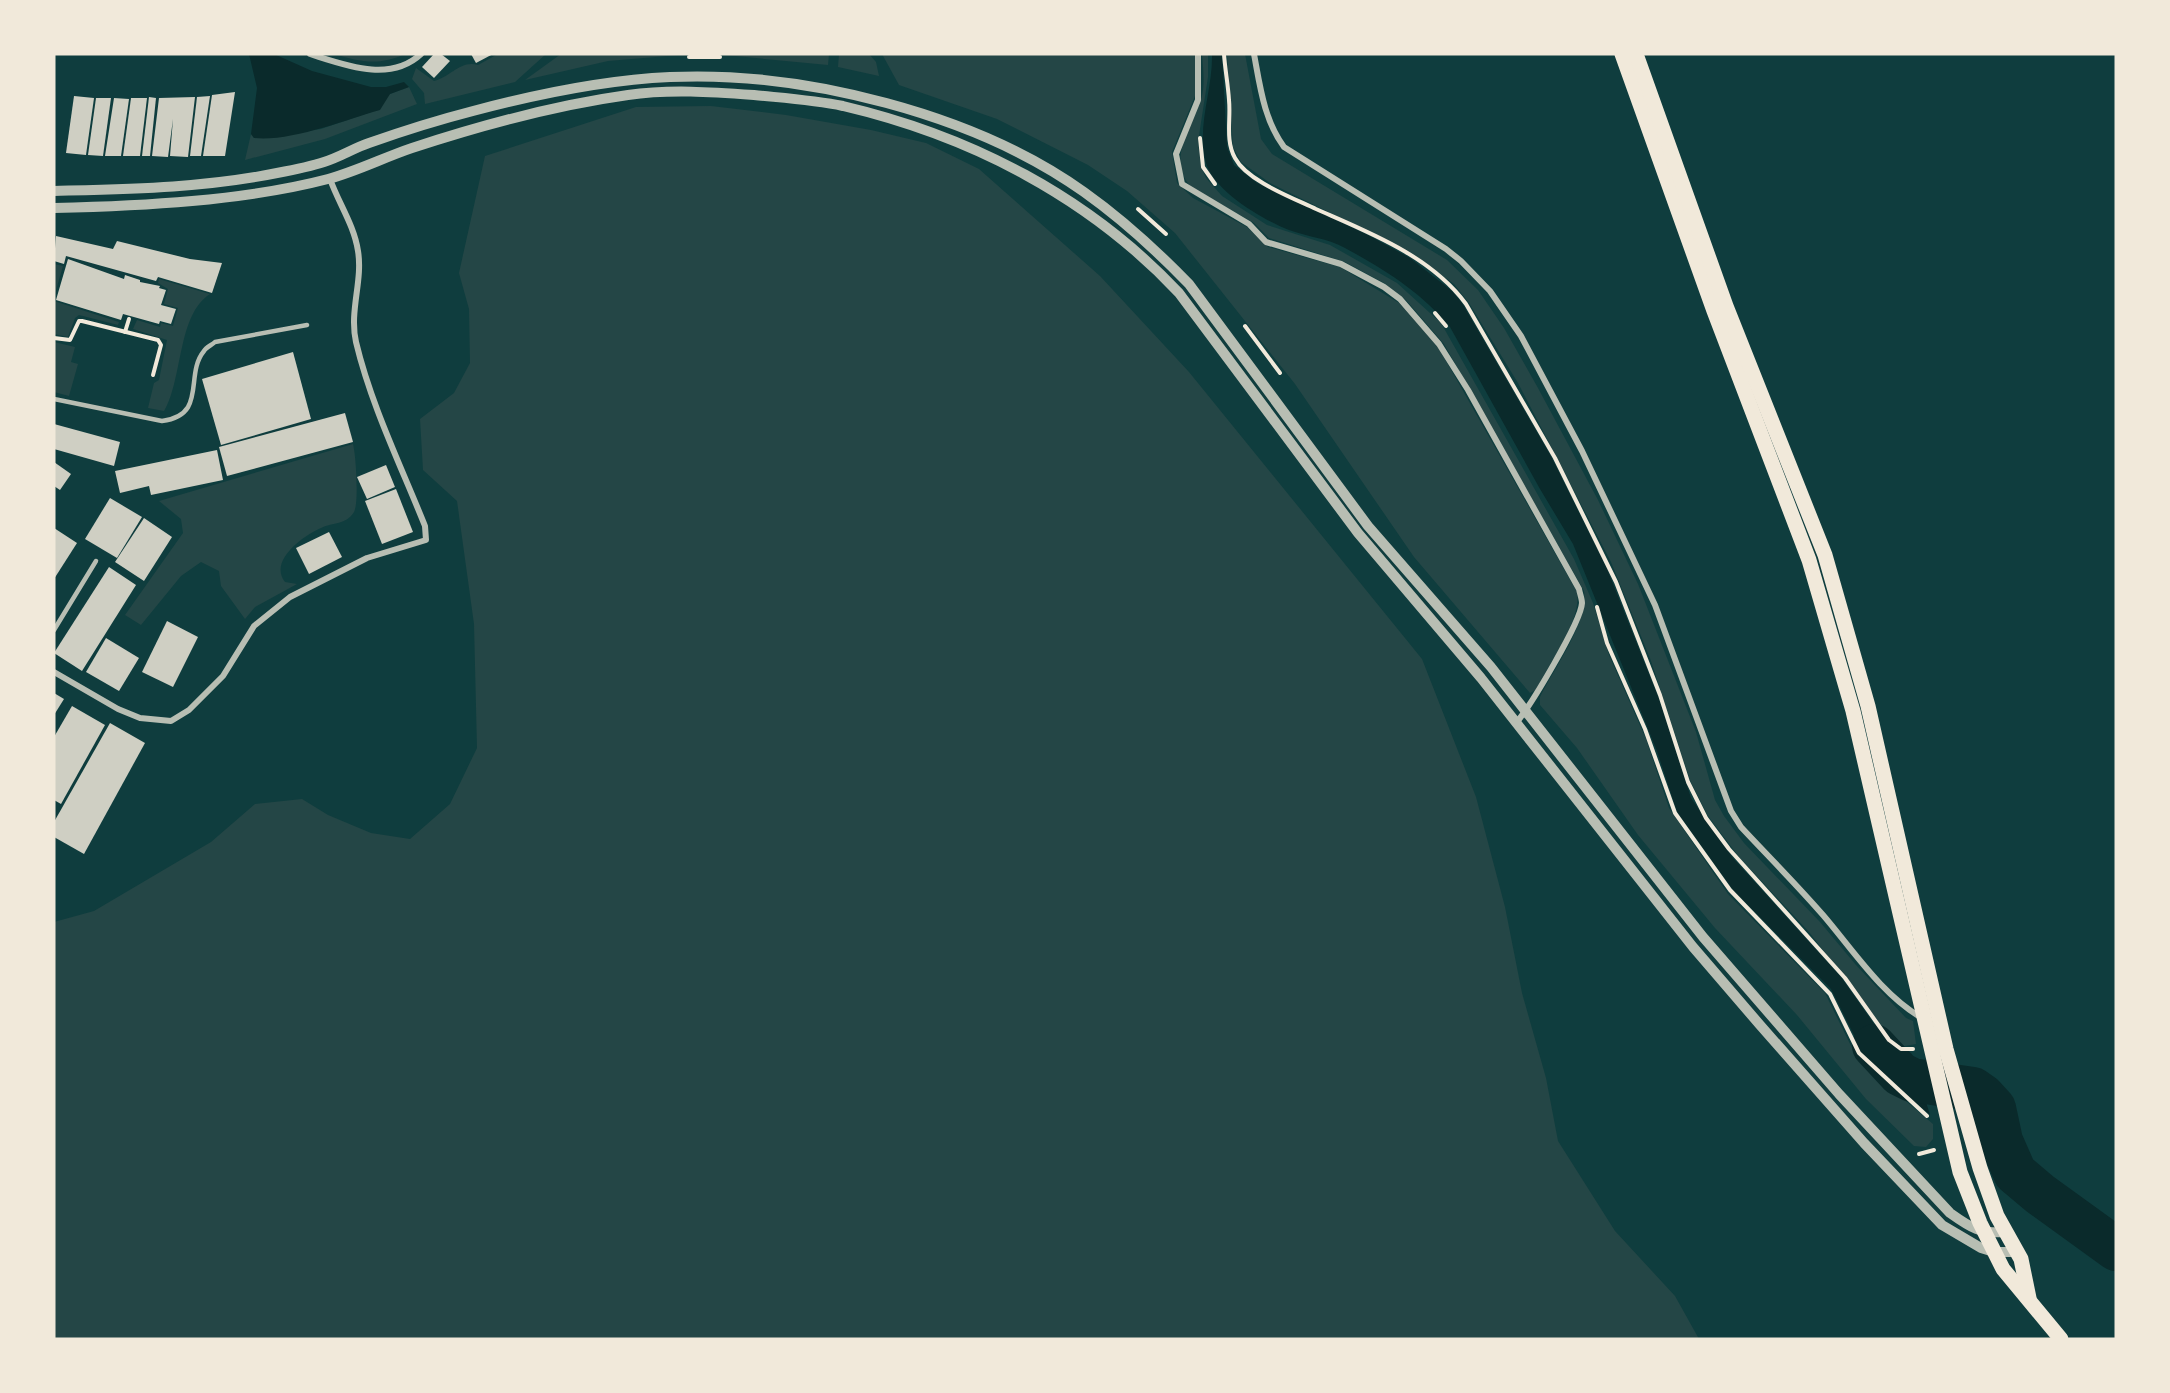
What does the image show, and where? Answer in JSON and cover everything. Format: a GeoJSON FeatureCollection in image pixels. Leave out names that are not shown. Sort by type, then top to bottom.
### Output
{"type":"FeatureCollection","features":[{"type":"Feature","properties":{"kind":"main road"},"geometry":{"type":"LineString","coordinates":[[1622,54],[1710,301],[1809,560],[1853,711],[1925,1020],[1968,1125],[1980,1168],[2006,1232],[2017,1252],[2030,1304]]}},
{"type":"Feature","properties":{"kind":"main road"},"geometry":{"type":"LineString","coordinates":[[1636,54],[1726,306],[1825,555],[1869,706],[1939,1050],[1960,1172],[1985,1233],[2003,1269],[2061,1339]]}},
{"type":"Feature","properties":{"kind":"street"},"geometry":{"type":"LineString","coordinates":[[310,54],[362,69],[401,67],[422,54]]}},
{"type":"Feature","properties":{"kind":"street"},"geometry":{"type":"LineString","coordinates":[[1198,54],[1200,76],[1198,100],[1176,153],[1182,184],[1249,224],[1266,242],[1341,264],[1400,299],[1439,344],[1463,381],[1579,589],[1582,604],[1576,619],[1526,712],[1516,723]]}},
{"type":"Feature","properties":{"kind":"street"},"geometry":{"type":"LineString","coordinates":[[1254,54],[1266,113],[1274,133],[1284,147],[1446,249],[1490,291],[1534,357],[1644,579],[1731,811],[1741,827],[1823,915],[1859,959],[1905,1008],[1925,1020]]}},
{"type":"Feature","properties":{"kind":"street"},"geometry":{"type":"LineString","coordinates":[[54,191],[162,189],[276,173],[324,162],[365,144],[474,111],[581,88],[634,80],[716,77],[779,82],[845,92],[933,118],[1045,168],[1085,192],[1157,251],[1189,284],[1368,526],[1491,667],[1703,937],[1839,1094],[1950,1213],[1985,1233],[2006,1232]]}},
{"type":"Feature","properties":{"kind":"street"},"geometry":{"type":"LineString","coordinates":[[54,208],[103,207],[229,196],[330,179],[372,161],[474,130],[591,101],[670,91],[726,93],[841,106],[956,141],[1037,181],[1076,205],[1149,260],[1179,292],[1224,349],[1358,533],[1516,723],[1693,947],[1871,1151],[1942,1225],[1959,1237],[1994,1252],[2017,1252]]}},
{"type":"Feature","properties":{"kind":"street"},"geometry":{"type":"LineString","coordinates":[[54,672],[118,709],[140,718],[171,721],[189,710],[223,676],[254,626],[290,597],[368,558],[426,540],[425,526],[387,435],[357,343],[353,307],[359,268],[358,252],[349,218],[330,179]]}},
{"type":"Feature","properties":{"kind":"lane"},"geometry":{"type":"LineString","coordinates":[[54,399],[162,421],[171,420],[180,417],[188,406],[194,395],[200,359],[204,350],[215,342],[307,325]]}},
{"type":"Feature","properties":{"kind":"lane"},"geometry":{"type":"LineString","coordinates":[[54,630],[96,561]]}},
{"type":"Feature","properties":{"kind":"path"},"geometry":{"type":"LineString","coordinates":[[685,58],[727,58]]}},
{"type":"Feature","properties":{"kind":"path"},"geometry":{"type":"LineString","coordinates":[[1132,205],[1148,216],[1169,237]]}},
{"type":"Feature","properties":{"kind":"path"},"geometry":{"type":"LineString","coordinates":[[125,332],[129,319]]}},
{"type":"Feature","properties":{"kind":"path"},"geometry":{"type":"LineString","coordinates":[[54,338],[70,340],[79,321],[161,342],[153,375]]}},
{"type":"Feature","properties":{"kind":"path"},"geometry":{"type":"LineString","coordinates":[[1240,321],[1281,375]]}},
{"type":"Feature","properties":{"kind":"path"},"geometry":{"type":"LineString","coordinates":[[1911,1151],[1921,1155],[1930,1153],[1939,1146]]}},
{"type":"Feature","properties":{"kind":"shaded area"},"geometry":{"type":"Polygon","coordinates":[[[249,54],[274,54],[312,71],[371,87],[386,87],[404,82],[409,87],[390,94],[380,110],[300,134],[254,138],[251,134],[257,88],[249,54]]]}},
{"type":"Feature","properties":{"kind":"shaded area"},"geometry":{"type":"Polygon","coordinates":[[[334,54],[405,54],[396,58],[370,62],[334,54]]]}},
{"type":"Feature","properties":{"kind":"shaded area"},"geometry":{"type":"Polygon","coordinates":[[[498,54],[546,54],[515,82],[425,104],[424,93],[412,79],[416,68],[434,81],[461,67],[478,65],[498,54]]]}},
{"type":"Feature","properties":{"kind":"shaded area"},"geometry":{"type":"Polygon","coordinates":[[[561,54],[691,54],[608,61],[525,80],[561,54]]]}},
{"type":"Feature","properties":{"kind":"shaded area"},"geometry":{"type":"Polygon","coordinates":[[[714,54],[829,54],[828,65],[714,54]]]}},
{"type":"Feature","properties":{"kind":"shaded area"},"geometry":{"type":"Polygon","coordinates":[[[839,54],[869,54],[876,62],[879,76],[838,67],[839,54]]]}},
{"type":"Feature","properties":{"kind":"shaded area"},"geometry":{"type":"Polygon","coordinates":[[[882,54],[1195,54],[1195,96],[1172,152],[1177,183],[1193,198],[1247,227],[1268,247],[1340,267],[1399,303],[1437,345],[1577,592],[1575,616],[1570,629],[1536,690],[1530,693],[1414,557],[1295,384],[1175,233],[1127,191],[1088,165],[997,119],[899,85],[882,54]]]}},
{"type":"Feature","properties":{"kind":"shaded area"},"geometry":{"type":"Polygon","coordinates":[[[1202,54],[1208,54],[1208,77],[1198,142],[1201,167],[1206,178],[1222,196],[1267,225],[1330,245],[1397,283],[1441,323],[1574,559],[1593,603],[1609,655],[1646,739],[1669,808],[1728,894],[1825,993],[1854,1052],[1882,1081],[1933,1124],[1933,1139],[1926,1147],[1914,1146],[1866,1099],[1797,1015],[1715,928],[1638,835],[1577,748],[1540,705],[1540,697],[1576,631],[1584,604],[1584,591],[1444,344],[1406,300],[1384,283],[1345,262],[1269,238],[1254,223],[1191,187],[1184,176],[1181,153],[1202,96],[1204,75],[1202,54]]]}},
{"type":"Feature","properties":{"kind":"shaded area"},"geometry":{"type":"Polygon","coordinates":[[[1212,54],[1222,54],[1227,147],[1234,165],[1257,183],[1368,235],[1410,258],[1452,291],[1462,303],[1552,458],[1607,569],[1659,699],[1691,798],[1732,857],[1841,977],[1884,1038],[1900,1051],[1911,1053],[1930,1115],[1887,1078],[1862,1051],[1831,989],[1733,890],[1677,812],[1657,751],[1573,544],[1450,327],[1427,303],[1388,273],[1338,245],[1289,230],[1253,212],[1229,194],[1211,174],[1203,149],[1203,136],[1212,54]]]}},
{"type":"Feature","properties":{"kind":"shaded area"},"geometry":{"type":"Polygon","coordinates":[[[1227,54],[1245,54],[1261,139],[1272,154],[1447,260],[1478,290],[1504,328],[1538,388],[1598,500],[1638,584],[1696,732],[1715,800],[1724,816],[1744,843],[1820,922],[1856,965],[1906,1018],[1913,1021],[1916,1044],[1904,1046],[1891,1038],[1809,932],[1739,857],[1708,816],[1690,780],[1651,661],[1611,562],[1518,383],[1469,303],[1454,284],[1413,254],[1270,183],[1241,162],[1233,147],[1227,54]]]}},
{"type":"Feature","properties":{"kind":"shaded area"},"geometry":{"type":"Polygon","coordinates":[[[409,87],[417,104],[325,139],[245,160],[251,134],[254,138],[261,138],[321,129],[371,112],[390,94],[409,87]]]}},
{"type":"Feature","properties":{"kind":"shaded area"},"geometry":{"type":"Polygon","coordinates":[[[711,106],[786,115],[871,130],[926,143],[979,169],[1100,276],[1189,372],[1422,659],[1476,797],[1505,907],[1522,993],[1546,1078],[1558,1141],[1615,1231],[1675,1296],[1699,1339],[54,1339],[54,922],[94,911],[211,842],[255,804],[302,799],[328,815],[371,833],[410,839],[450,804],[477,748],[474,624],[457,501],[423,470],[420,419],[454,393],[470,363],[469,309],[459,273],[485,156],[636,107],[711,106]]]}},
{"type":"Feature","properties":{"kind":"shaded area"},"geometry":{"type":"Polygon","coordinates":[[[54,264],[63,266],[54,297],[54,264]]]}},
{"type":"Feature","properties":{"kind":"shaded area"},"geometry":{"type":"Polygon","coordinates":[[[159,279],[210,294],[199,304],[186,332],[175,382],[164,411],[148,408],[154,383],[159,380],[167,340],[133,329],[137,320],[160,327],[161,323],[173,326],[178,308],[164,304],[168,289],[158,283],[159,279]]]}},
{"type":"Feature","properties":{"kind":"shaded area"},"geometry":{"type":"Polygon","coordinates":[[[54,301],[119,322],[118,325],[79,315],[75,318],[68,337],[54,334],[54,301]]]}},
{"type":"Feature","properties":{"kind":"shaded area"},"geometry":{"type":"Polygon","coordinates":[[[54,342],[75,347],[71,362],[78,364],[69,396],[54,392],[54,342]]]}},
{"type":"Feature","properties":{"kind":"shaded area"},"geometry":{"type":"Polygon","coordinates":[[[353,444],[357,489],[354,512],[343,521],[314,531],[290,550],[281,566],[281,574],[285,582],[297,584],[255,607],[245,619],[221,586],[219,571],[201,562],[181,576],[141,625],[125,615],[183,533],[181,519],[159,501],[353,444]]]}},
{"type":"Feature","properties":{"kind":"building"},"geometry":{"type":"Polygon","coordinates":[[[434,54],[441,54],[450,61],[434,78],[422,67],[434,54]]]}},
{"type":"Feature","properties":{"kind":"building"},"geometry":{"type":"Polygon","coordinates":[[[471,54],[493,54],[476,63],[471,54]]]}},
{"type":"Feature","properties":{"kind":"building"},"geometry":{"type":"Polygon","coordinates":[[[235,92],[225,156],[203,156],[212,95],[235,92]]]}},
{"type":"Feature","properties":{"kind":"building"},"geometry":{"type":"Polygon","coordinates":[[[74,96],[94,98],[86,155],[66,153],[74,96]]]}},
{"type":"Feature","properties":{"kind":"building"},"geometry":{"type":"Polygon","coordinates":[[[210,96],[201,156],[190,156],[197,97],[210,96]]]}},
{"type":"Feature","properties":{"kind":"building"},"geometry":{"type":"Polygon","coordinates":[[[149,97],[156,98],[150,156],[142,156],[149,97]]]}},
{"type":"Feature","properties":{"kind":"building"},"geometry":{"type":"Polygon","coordinates":[[[195,97],[188,157],[170,156],[173,119],[168,157],[152,156],[159,98],[195,97]]]}},
{"type":"Feature","properties":{"kind":"building"},"geometry":{"type":"Polygon","coordinates":[[[96,98],[111,98],[103,156],[88,155],[96,98]]]}},
{"type":"Feature","properties":{"kind":"building"},"geometry":{"type":"Polygon","coordinates":[[[114,98],[129,99],[121,156],[105,156],[114,98]]]}},
{"type":"Feature","properties":{"kind":"building"},"geometry":{"type":"Polygon","coordinates":[[[131,98],[147,98],[140,156],[123,156],[131,98]]]}},
{"type":"Feature","properties":{"kind":"building"},"geometry":{"type":"Polygon","coordinates":[[[56,236],[113,249],[117,241],[190,259],[222,263],[212,293],[158,277],[156,281],[66,256],[64,264],[54,261],[56,236]]]}},
{"type":"Feature","properties":{"kind":"building"},"geometry":{"type":"Polygon","coordinates":[[[68,259],[124,279],[125,275],[140,280],[140,282],[160,286],[159,288],[166,290],[161,305],[176,309],[171,324],[160,321],[159,324],[123,314],[121,320],[56,300],[68,259]]]}},
{"type":"Feature","properties":{"kind":"building"},"geometry":{"type":"Polygon","coordinates":[[[293,352],[311,419],[221,445],[202,379],[293,352]]]}},
{"type":"Feature","properties":{"kind":"building"},"geometry":{"type":"Polygon","coordinates":[[[345,413],[353,442],[227,476],[219,447],[345,413]]]}},
{"type":"Feature","properties":{"kind":"building"},"geometry":{"type":"Polygon","coordinates":[[[54,424],[120,442],[114,466],[54,449],[54,424]]]}},
{"type":"Feature","properties":{"kind":"building"},"geometry":{"type":"Polygon","coordinates":[[[217,450],[223,480],[151,495],[149,486],[120,493],[115,471],[217,450]]]}},
{"type":"Feature","properties":{"kind":"building"},"geometry":{"type":"Polygon","coordinates":[[[54,462],[71,474],[60,490],[54,486],[54,462]]]}},
{"type":"Feature","properties":{"kind":"building"},"geometry":{"type":"Polygon","coordinates":[[[386,465],[395,487],[367,499],[357,477],[386,465]]]}},
{"type":"Feature","properties":{"kind":"building"},"geometry":{"type":"Polygon","coordinates":[[[396,489],[413,532],[382,544],[365,501],[396,489]]]}},
{"type":"Feature","properties":{"kind":"building"},"geometry":{"type":"Polygon","coordinates":[[[110,498],[142,517],[117,558],[85,539],[110,498]]]}},
{"type":"Feature","properties":{"kind":"building"},"geometry":{"type":"Polygon","coordinates":[[[144,518],[172,537],[144,581],[115,562],[144,518]]]}},
{"type":"Feature","properties":{"kind":"building"},"geometry":{"type":"Polygon","coordinates":[[[54,528],[77,543],[54,579],[54,528]]]}},
{"type":"Feature","properties":{"kind":"building"},"geometry":{"type":"Polygon","coordinates":[[[329,532],[342,557],[309,574],[296,548],[329,532]]]}},
{"type":"Feature","properties":{"kind":"building"},"geometry":{"type":"Polygon","coordinates":[[[109,567],[136,585],[82,671],[54,653],[109,567]]]}},
{"type":"Feature","properties":{"kind":"building"},"geometry":{"type":"Polygon","coordinates":[[[167,621],[198,637],[173,687],[142,672],[167,621]]]}},
{"type":"Feature","properties":{"kind":"building"},"geometry":{"type":"Polygon","coordinates":[[[106,638],[139,658],[119,691],[86,672],[106,638]]]}},
{"type":"Feature","properties":{"kind":"building"},"geometry":{"type":"Polygon","coordinates":[[[54,693],[64,699],[54,715],[54,693]]]}},
{"type":"Feature","properties":{"kind":"building"},"geometry":{"type":"Polygon","coordinates":[[[72,706],[105,725],[61,804],[54,800],[54,737],[72,706]]]}},
{"type":"Feature","properties":{"kind":"building"},"geometry":{"type":"Polygon","coordinates":[[[110,723],[145,743],[84,854],[54,837],[54,822],[110,723]]]}},
{"type":"Feature","properties":{"kind":"waterway"},"geometry":{"type":"LineString","coordinates":[[1874,1046],[1900,1074],[1912,1080],[1973,1089],[1983,1096],[1994,1108],[2001,1141],[2015,1173],[2116,1249]]}}]}
